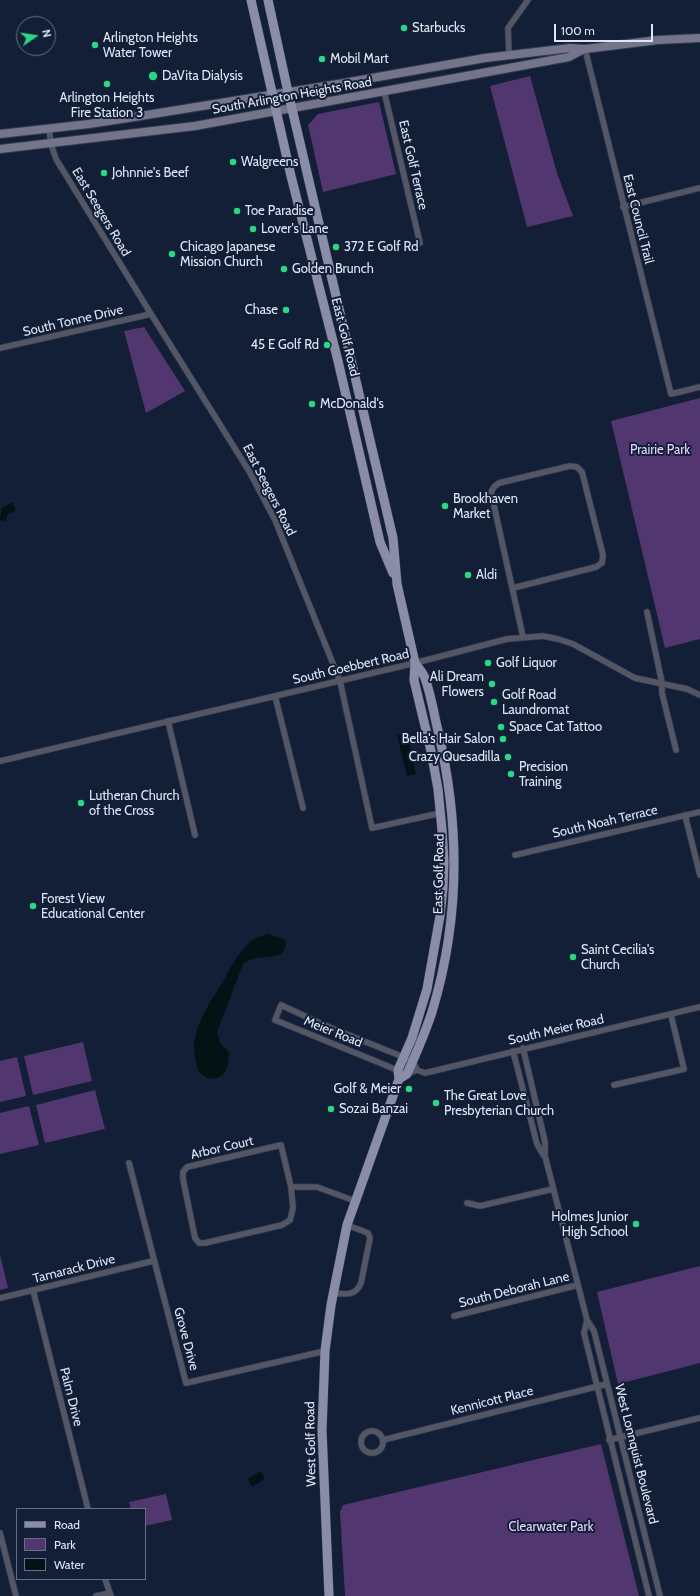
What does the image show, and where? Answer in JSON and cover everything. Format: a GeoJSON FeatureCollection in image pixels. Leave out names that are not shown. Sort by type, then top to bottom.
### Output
{"type":"FeatureCollection","features":[{"type":"Feature","properties":{"kind":"main road"},"geometry":{"type":"LineString","coordinates":[[251,0],[272,95]]}},
{"type":"Feature","properties":{"kind":"main road"},"geometry":{"type":"LineString","coordinates":[[268,0],[288,92]]}},
{"type":"Feature","properties":{"kind":"main road","name":"South Arlington Heights Road"},"geometry":{"type":"LineString","coordinates":[[0,134],[89,124],[272,95],[482,58],[570,48],[585,49],[658,40],[700,38]]}},
{"type":"Feature","properties":{"kind":"main road","name":"South Arlington Heights Road"},"geometry":{"type":"LineString","coordinates":[[0,149],[195,126],[569,57],[585,49]]}},
{"type":"Feature","properties":{"kind":"main road","name":"East Golf Road"},"geometry":{"type":"LineString","coordinates":[[288,92],[393,538],[397,584],[415,663],[414,680],[431,751],[441,813],[444,861],[443,888],[438,932],[427,989],[412,1038],[404,1057],[401,1074],[387,1109]]}},
{"type":"Feature","properties":{"kind":"main road","name":"East Golf Road"},"geometry":{"type":"LineString","coordinates":[[272,95],[338,361],[380,542],[397,584]]}},
{"type":"Feature","properties":{"kind":"main road","name":"East Golf Road"},"geometry":{"type":"LineString","coordinates":[[401,1074],[413,1061],[431,1014],[446,953],[453,904],[455,859],[450,800],[440,741],[425,677],[415,663]]}},
{"type":"Feature","properties":{"kind":"main road","name":"West Golf Road"},"geometry":{"type":"LineString","coordinates":[[329,1596],[322,1430],[325,1351],[333,1293],[347,1225],[387,1109]]}},
{"type":"Feature","properties":{"kind":"street"},"geometry":{"type":"LineString","coordinates":[[509,55],[508,28],[528,0]]}},
{"type":"Feature","properties":{"kind":"street","name":"East Council Trail"},"geometry":{"type":"LineString","coordinates":[[585,49],[623,207],[671,394],[700,387]]}},
{"type":"Feature","properties":{"kind":"street","name":"East Golf Terrace"},"geometry":{"type":"LineString","coordinates":[[384,91],[420,243]]}},
{"type":"Feature","properties":{"kind":"street","name":"East Seegers Road"},"geometry":{"type":"LineString","coordinates":[[49,129],[51,144],[56,158],[249,471],[275,520],[340,681],[372,828],[441,813]]}},
{"type":"Feature","properties":{"kind":"street"},"geometry":{"type":"LineString","coordinates":[[623,207],[700,188]]}},
{"type":"Feature","properties":{"kind":"street","name":"South Tonne Drive"},"geometry":{"type":"LineString","coordinates":[[0,348],[151,314]]}},
{"type":"Feature","properties":{"kind":"street"},"geometry":{"type":"LineString","coordinates":[[513,588],[596,568],[602,563],[603,555],[582,472],[577,467],[570,466],[499,483],[491,492],[523,637]]}},
{"type":"Feature","properties":{"kind":"street"},"geometry":{"type":"LineString","coordinates":[[647,612],[662,683],[662,693],[676,750]]}},
{"type":"Feature","properties":{"kind":"street","name":"South Goebbert Road"},"geometry":{"type":"LineString","coordinates":[[0,761],[415,663],[508,639],[523,637],[543,636],[558,639],[579,647],[635,678],[643,681],[662,683],[687,689],[700,695]]}},
{"type":"Feature","properties":{"kind":"street"},"geometry":{"type":"LineString","coordinates":[[275,696],[303,808]]}},
{"type":"Feature","properties":{"kind":"street"},"geometry":{"type":"LineString","coordinates":[[168,721],[195,835]]}},
{"type":"Feature","properties":{"kind":"street","name":"South Noah Terrace"},"geometry":{"type":"LineString","coordinates":[[515,855],[700,812]]}},
{"type":"Feature","properties":{"kind":"street"},"geometry":{"type":"LineString","coordinates":[[684,815],[700,875]]}},
{"type":"Feature","properties":{"kind":"street","name":"Meier Road"},"geometry":{"type":"LineString","coordinates":[[401,1074],[275,1020],[281,1005],[324,1025],[404,1057]]}},
{"type":"Feature","properties":{"kind":"street","name":"South Meier Road"},"geometry":{"type":"LineString","coordinates":[[401,1074],[417,1070],[425,1073],[523,1048],[671,1015],[700,1007]]}},
{"type":"Feature","properties":{"kind":"street"},"geometry":{"type":"LineString","coordinates":[[614,1085],[684,1069],[671,1015]]}},
{"type":"Feature","properties":{"kind":"street","name":"West Lonnquist Boulevard"},"geometry":{"type":"LineString","coordinates":[[523,1048],[545,1142],[545,1156],[553,1189],[587,1320],[594,1331],[660,1596]]}},
{"type":"Feature","properties":{"kind":"street","name":"West Lonnquist Boulevard"},"geometry":{"type":"LineString","coordinates":[[513,1051],[537,1144],[545,1156]]}},
{"type":"Feature","properties":{"kind":"street"},"geometry":{"type":"LineString","coordinates":[[404,1057],[413,1061],[417,1070]]}},
{"type":"Feature","properties":{"kind":"street","name":"Arbor Court"},"geometry":{"type":"LineString","coordinates":[[282,1145],[291,1187],[293,1208],[290,1220],[282,1225],[205,1243],[199,1243],[195,1238],[183,1179],[183,1172],[187,1167],[282,1145]]}},
{"type":"Feature","properties":{"kind":"street","name":"Grove Drive"},"geometry":{"type":"LineString","coordinates":[[129,1163],[153,1261],[186,1383],[325,1351]]}},
{"type":"Feature","properties":{"kind":"street"},"geometry":{"type":"LineString","coordinates":[[291,1187],[317,1187],[333,1191],[355,1201]]}},
{"type":"Feature","properties":{"kind":"street"},"geometry":{"type":"LineString","coordinates":[[467,1203],[480,1206],[553,1189]]}},
{"type":"Feature","properties":{"kind":"street"},"geometry":{"type":"LineString","coordinates":[[333,1293],[347,1294],[355,1292],[361,1283],[370,1238],[368,1233],[347,1225]]}},
{"type":"Feature","properties":{"kind":"street","name":"Tamarack Drive"},"geometry":{"type":"LineString","coordinates":[[0,1298],[153,1261]]}},
{"type":"Feature","properties":{"kind":"street","name":"South Deborah Lane"},"geometry":{"type":"LineString","coordinates":[[454,1316],[578,1285]]}},
{"type":"Feature","properties":{"kind":"street","name":"Palm Drive"},"geometry":{"type":"LineString","coordinates":[[34,1290],[88,1508]]}},
{"type":"Feature","properties":{"kind":"street","name":"West Lonnquist Boulevard"},"geometry":{"type":"LineString","coordinates":[[587,1320],[584,1333],[596,1387],[649,1596]]}},
{"type":"Feature","properties":{"kind":"street","name":"Kennicott Place"},"geometry":{"type":"LineString","coordinates":[[383,1440],[607,1384]]}},
{"type":"Feature","properties":{"kind":"street"},"geometry":{"type":"LineString","coordinates":[[610,1440],[700,1418]]}},
{"type":"Feature","properties":{"kind":"street"},"geometry":{"type":"LineString","coordinates":[[370,1431],[377,1432],[382,1436],[383,1440],[382,1447],[373,1453],[366,1451],[361,1445],[362,1438],[370,1431]]}},
{"type":"Feature","properties":{"kind":"street"},"geometry":{"type":"LineString","coordinates":[[0,1533],[16,1596]]}},
{"type":"Feature","properties":{"kind":"street"},"geometry":{"type":"LineString","coordinates":[[96,1596],[110,1594],[105,1580]]}},
{"type":"Feature","properties":{"kind":"green space"},"geometry":{"type":"Polygon","coordinates":[[[530,76],[557,173],[573,216],[527,227],[490,86],[530,76]]]}},
{"type":"Feature","properties":{"kind":"green space"},"geometry":{"type":"Polygon","coordinates":[[[379,102],[396,174],[323,192],[308,125],[318,114],[379,102]]]}},
{"type":"Feature","properties":{"kind":"green space"},"geometry":{"type":"Polygon","coordinates":[[[144,327],[185,391],[146,413],[124,331],[144,327]]]}},
{"type":"Feature","properties":{"kind":"green space","name":"Prairie Park"},"geometry":{"type":"Polygon","coordinates":[[[700,398],[700,639],[665,648],[611,421],[700,398]]]}},
{"type":"Feature","properties":{"kind":"green space"},"geometry":{"type":"Polygon","coordinates":[[[83,1042],[92,1081],[33,1095],[24,1056],[83,1042]]]}},
{"type":"Feature","properties":{"kind":"green space"},"geometry":{"type":"Polygon","coordinates":[[[17,1057],[26,1096],[0,1102],[0,1061],[17,1057]]]}},
{"type":"Feature","properties":{"kind":"green space"},"geometry":{"type":"Polygon","coordinates":[[[95,1090],[105,1129],[45,1143],[36,1105],[95,1090]]]}},
{"type":"Feature","properties":{"kind":"green space"},"geometry":{"type":"Polygon","coordinates":[[[29,1106],[39,1145],[0,1154],[0,1113],[29,1106]]]}},
{"type":"Feature","properties":{"kind":"green space"},"geometry":{"type":"Polygon","coordinates":[[[0,1255],[8,1288],[0,1290],[0,1255]]]}},
{"type":"Feature","properties":{"kind":"green space"},"geometry":{"type":"Polygon","coordinates":[[[700,1266],[700,1363],[618,1384],[597,1292],[700,1266]]]}},
{"type":"Feature","properties":{"kind":"green space","name":"Clearwater Park"},"geometry":{"type":"Polygon","coordinates":[[[601,1444],[639,1596],[345,1596],[340,1512],[343,1505],[601,1444]]]}},
{"type":"Feature","properties":{"kind":"green space"},"geometry":{"type":"Polygon","coordinates":[[[166,1494],[172,1520],[146,1526],[146,1508],[131,1508],[129,1502],[166,1494]]]}},
{"type":"Feature","properties":{"kind":"water"},"geometry":{"type":"Polygon","coordinates":[[[12,502],[16,510],[7,515],[6,521],[0,520],[1,509],[12,502]]]}},
{"type":"Feature","properties":{"kind":"water"},"geometry":{"type":"Polygon","coordinates":[[[407,733],[416,774],[407,776],[397,735],[407,733]]]}},
{"type":"Feature","properties":{"kind":"water"},"geometry":{"type":"Polygon","coordinates":[[[268,934],[284,939],[286,942],[285,949],[276,956],[256,958],[243,964],[217,1032],[220,1043],[229,1052],[228,1066],[223,1074],[215,1079],[206,1077],[199,1071],[194,1050],[195,1036],[201,1019],[241,952],[253,940],[268,934]]]}},
{"type":"Feature","properties":{"kind":"water"},"geometry":{"type":"Polygon","coordinates":[[[261,1471],[265,1479],[252,1487],[248,1479],[261,1471]]]}},
{"type":"Feature","properties":{"kind":"place","name":"Starbucks"},"geometry":{"type":"Point","coordinates":[404,28]}},
{"type":"Feature","properties":{"kind":"place","name":"Arlington Heights Water Tower"},"geometry":{"type":"Point","coordinates":[95,45]}},
{"type":"Feature","properties":{"kind":"place","name":"Mobil Mart"},"geometry":{"type":"Point","coordinates":[322,59]}},
{"type":"Feature","properties":{"kind":"place","name":"DaVita Dialysis"},"geometry":{"type":"Point","coordinates":[153,76]}},
{"type":"Feature","properties":{"kind":"place","name":"Arlington Heights Fire Station 3"},"geometry":{"type":"Point","coordinates":[107,84]}},
{"type":"Feature","properties":{"kind":"place","name":"Walgreens"},"geometry":{"type":"Point","coordinates":[233,162]}},
{"type":"Feature","properties":{"kind":"place","name":"Johnnie's Beef"},"geometry":{"type":"Point","coordinates":[104,173]}},
{"type":"Feature","properties":{"kind":"place","name":"Toe Paradise"},"geometry":{"type":"Point","coordinates":[237,211]}},
{"type":"Feature","properties":{"kind":"place","name":"Lover's Lane"},"geometry":{"type":"Point","coordinates":[253,229]}},
{"type":"Feature","properties":{"kind":"place","name":"372 E Golf Rd"},"geometry":{"type":"Point","coordinates":[336,247]}},
{"type":"Feature","properties":{"kind":"place","name":"Chicago Japanese Mission Church"},"geometry":{"type":"Point","coordinates":[172,254]}},
{"type":"Feature","properties":{"kind":"place","name":"Golden Brunch"},"geometry":{"type":"Point","coordinates":[284,269]}},
{"type":"Feature","properties":{"kind":"place","name":"Chase"},"geometry":{"type":"Point","coordinates":[286,310]}},
{"type":"Feature","properties":{"kind":"place","name":"45 E Golf Rd"},"geometry":{"type":"Point","coordinates":[327,345]}},
{"type":"Feature","properties":{"kind":"place","name":"McDonald's"},"geometry":{"type":"Point","coordinates":[312,404]}},
{"type":"Feature","properties":{"kind":"place","name":"Brookhaven Market"},"geometry":{"type":"Point","coordinates":[445,506]}},
{"type":"Feature","properties":{"kind":"place","name":"Aldi"},"geometry":{"type":"Point","coordinates":[468,575]}},
{"type":"Feature","properties":{"kind":"place","name":"Golf Liquor"},"geometry":{"type":"Point","coordinates":[488,663]}},
{"type":"Feature","properties":{"kind":"place","name":"Ali Dream Flowers"},"geometry":{"type":"Point","coordinates":[492,684]}},
{"type":"Feature","properties":{"kind":"place","name":"Golf Road Laundromat"},"geometry":{"type":"Point","coordinates":[494,702]}},
{"type":"Feature","properties":{"kind":"place","name":"Space Cat Tattoo"},"geometry":{"type":"Point","coordinates":[501,727]}},
{"type":"Feature","properties":{"kind":"place","name":"Bella's Hair Salon"},"geometry":{"type":"Point","coordinates":[503,739]}},
{"type":"Feature","properties":{"kind":"place","name":"Crazy Quesadilla"},"geometry":{"type":"Point","coordinates":[508,757]}},
{"type":"Feature","properties":{"kind":"place","name":"Precision Training"},"geometry":{"type":"Point","coordinates":[511,774]}},
{"type":"Feature","properties":{"kind":"place","name":"Lutheran Church of the Cross"},"geometry":{"type":"Point","coordinates":[81,803]}},
{"type":"Feature","properties":{"kind":"place","name":"Forest View Educational Center"},"geometry":{"type":"Point","coordinates":[33,906]}},
{"type":"Feature","properties":{"kind":"place","name":"Saint Cecilia's Church"},"geometry":{"type":"Point","coordinates":[573,957]}},
{"type":"Feature","properties":{"kind":"place","name":"Golf & Meier"},"geometry":{"type":"Point","coordinates":[409,1089]}},
{"type":"Feature","properties":{"kind":"place","name":"The Great Love Presbyterian Church"},"geometry":{"type":"Point","coordinates":[436,1103]}},
{"type":"Feature","properties":{"kind":"place","name":"Sozai Banzai"},"geometry":{"type":"Point","coordinates":[331,1109]}},
{"type":"Feature","properties":{"kind":"place","name":"Holmes Junior High School"},"geometry":{"type":"Point","coordinates":[636,1224]}}]}
